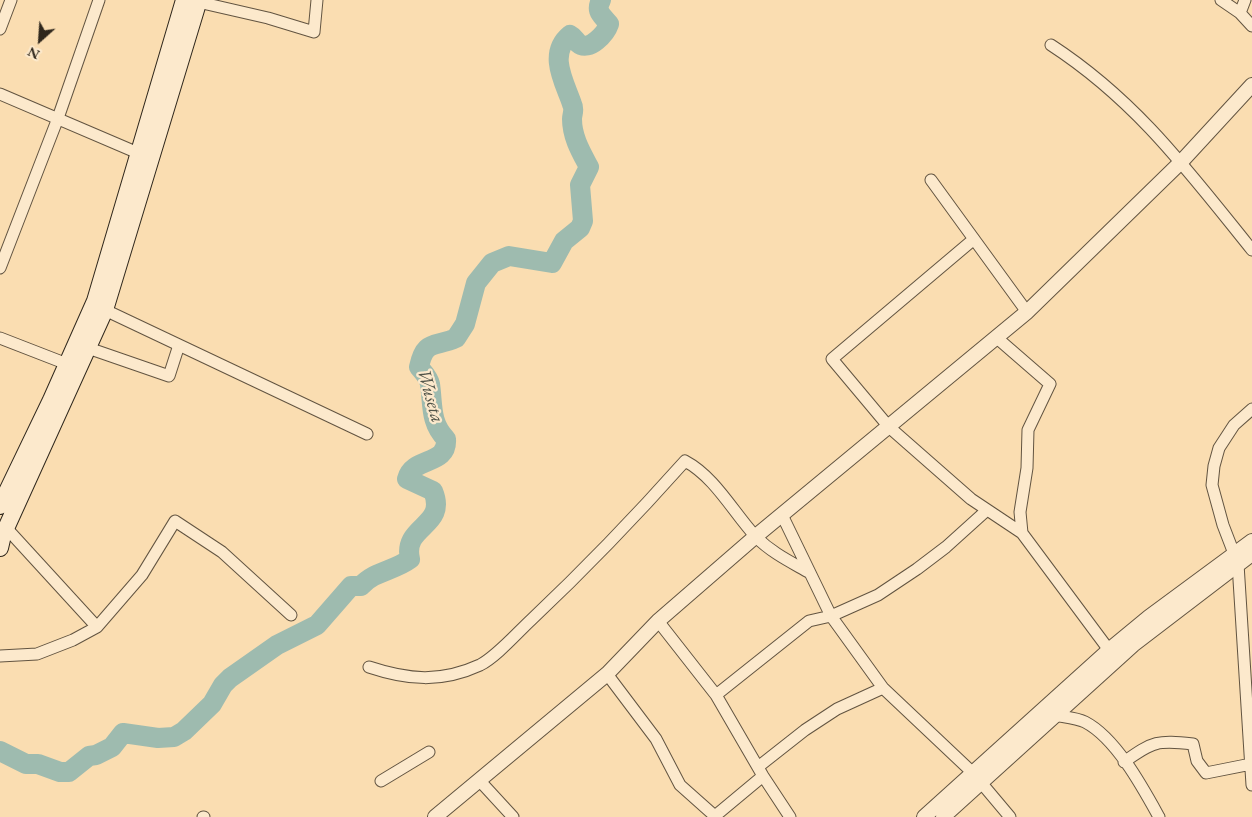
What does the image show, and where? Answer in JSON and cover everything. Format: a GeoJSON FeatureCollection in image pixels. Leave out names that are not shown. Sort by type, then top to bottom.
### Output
{"type":"FeatureCollection","features":[{"type":"Feature","properties":{"kind":"main road"},"geometry":{"type":"LineString","coordinates":[[0,548],[3,535],[105,310],[157,115],[194,1]]}},
{"type":"Feature","properties":{"kind":"main road"},"geometry":{"type":"LineString","coordinates":[[0,506],[95,301],[138,153],[157,115]]}},
{"type":"Feature","properties":{"kind":"street"},"geometry":{"type":"LineString","coordinates":[[0,29],[11,0]]}},
{"type":"Feature","properties":{"kind":"street"},"geometry":{"type":"LineString","coordinates":[[0,268],[58,118],[99,0]]}},
{"type":"Feature","properties":{"kind":"street"},"geometry":{"type":"LineString","coordinates":[[194,1],[268,18],[314,32],[317,0]]}},
{"type":"Feature","properties":{"kind":"street"},"geometry":{"type":"LineString","coordinates":[[1221,0],[1240,13],[1252,26]]}},
{"type":"Feature","properties":{"kind":"street"},"geometry":{"type":"LineString","coordinates":[[1240,13],[1245,0]]}},
{"type":"Feature","properties":{"kind":"street"},"geometry":{"type":"LineString","coordinates":[[1051,45],[1100,78],[1146,122],[1252,250]]}},
{"type":"Feature","properties":{"kind":"street"},"geometry":{"type":"LineString","coordinates":[[435,817],[607,674],[658,621],[756,536],[1027,312],[1181,162],[1252,85]]}},
{"type":"Feature","properties":{"kind":"street"},"geometry":{"type":"LineString","coordinates":[[0,94],[138,153]]}},
{"type":"Feature","properties":{"kind":"street"},"geometry":{"type":"LineString","coordinates":[[931,180],[1027,312]]}},
{"type":"Feature","properties":{"kind":"street"},"geometry":{"type":"LineString","coordinates":[[974,240],[832,359],[889,427],[938,471],[986,510],[1022,533],[1109,650]]}},
{"type":"Feature","properties":{"kind":"street"},"geometry":{"type":"LineString","coordinates":[[105,310],[367,434]]}},
{"type":"Feature","properties":{"kind":"street"},"geometry":{"type":"LineString","coordinates":[[0,338],[67,364]]}},
{"type":"Feature","properties":{"kind":"street"},"geometry":{"type":"LineString","coordinates":[[997,338],[1050,384],[1028,430],[1027,468],[1020,512],[1022,533]]}},
{"type":"Feature","properties":{"kind":"street"},"geometry":{"type":"LineString","coordinates":[[88,348],[169,376],[179,345]]}},
{"type":"Feature","properties":{"kind":"street"},"geometry":{"type":"LineString","coordinates":[[1252,409],[1234,425],[1220,448],[1214,466],[1212,485],[1236,560],[1252,786]]}},
{"type":"Feature","properties":{"kind":"street"},"geometry":{"type":"LineString","coordinates":[[369,667],[396,676],[424,679],[455,674],[482,664],[580,574],[685,461],[699,469],[756,536],[772,551],[810,573]]}},
{"type":"Feature","properties":{"kind":"street"},"geometry":{"type":"LineString","coordinates":[[716,695],[809,621],[831,616],[878,595],[917,569],[946,547],[986,510]]}},
{"type":"Feature","properties":{"kind":"street"},"geometry":{"type":"LineString","coordinates":[[782,515],[831,616],[883,688],[977,778],[1010,817]]}},
{"type":"Feature","properties":{"kind":"street"},"geometry":{"type":"LineString","coordinates":[[0,656],[37,654],[73,640],[97,627],[142,575],[175,521],[222,552],[291,614]]}},
{"type":"Feature","properties":{"kind":"street"},"geometry":{"type":"LineString","coordinates":[[10,532],[97,627]]}},
{"type":"Feature","properties":{"kind":"street"},"geometry":{"type":"LineString","coordinates":[[924,817],[977,778],[1054,716],[1156,626],[1236,560],[1252,541]]}},
{"type":"Feature","properties":{"kind":"street"},"geometry":{"type":"LineString","coordinates":[[943,817],[977,778],[1109,650],[1149,617],[1236,560],[1252,554]]}},
{"type":"Feature","properties":{"kind":"street"},"geometry":{"type":"LineString","coordinates":[[658,621],[716,695],[790,817]]}},
{"type":"Feature","properties":{"kind":"street"},"geometry":{"type":"LineString","coordinates":[[607,674],[656,739],[680,785],[715,816],[805,730],[837,709],[883,688]]}},
{"type":"Feature","properties":{"kind":"street"},"geometry":{"type":"LineString","coordinates":[[1054,716],[1084,721],[1098,731],[1136,774],[1160,817]]}},
{"type":"Feature","properties":{"kind":"street"},"geometry":{"type":"LineString","coordinates":[[1124,762],[1146,746],[1164,740],[1192,744],[1197,761],[1206,773],[1250,764]]}},
{"type":"Feature","properties":{"kind":"street"},"geometry":{"type":"LineString","coordinates":[[381,782],[429,752]]}},
{"type":"Feature","properties":{"kind":"street"},"geometry":{"type":"LineString","coordinates":[[478,780],[513,817]]}},
{"type":"Feature","properties":{"kind":"waterway","name":"Wuseta"},"geometry":{"type":"LineString","coordinates":[[0,751],[26,764],[38,764],[60,772],[69,772],[89,756],[96,755],[112,747],[123,733],[158,738],[174,737],[184,731],[212,704],[223,685],[230,678],[277,645],[317,625],[351,586],[361,586],[372,577],[410,559],[409,548],[412,539],[435,512],[436,503],[433,491],[407,479],[410,472],[416,467],[442,453],[445,448],[446,439],[437,427],[429,382],[419,367],[421,358],[428,348],[456,338],[465,324],[476,283],[492,263],[509,256],[552,263],[564,241],[580,228],[583,221],[580,185],[589,167],[575,138],[572,126],[573,106],[562,78],[559,60],[563,43],[570,35],[578,43],[587,46],[596,41],[604,32],[609,24],[599,10],[601,0]]}}]}
